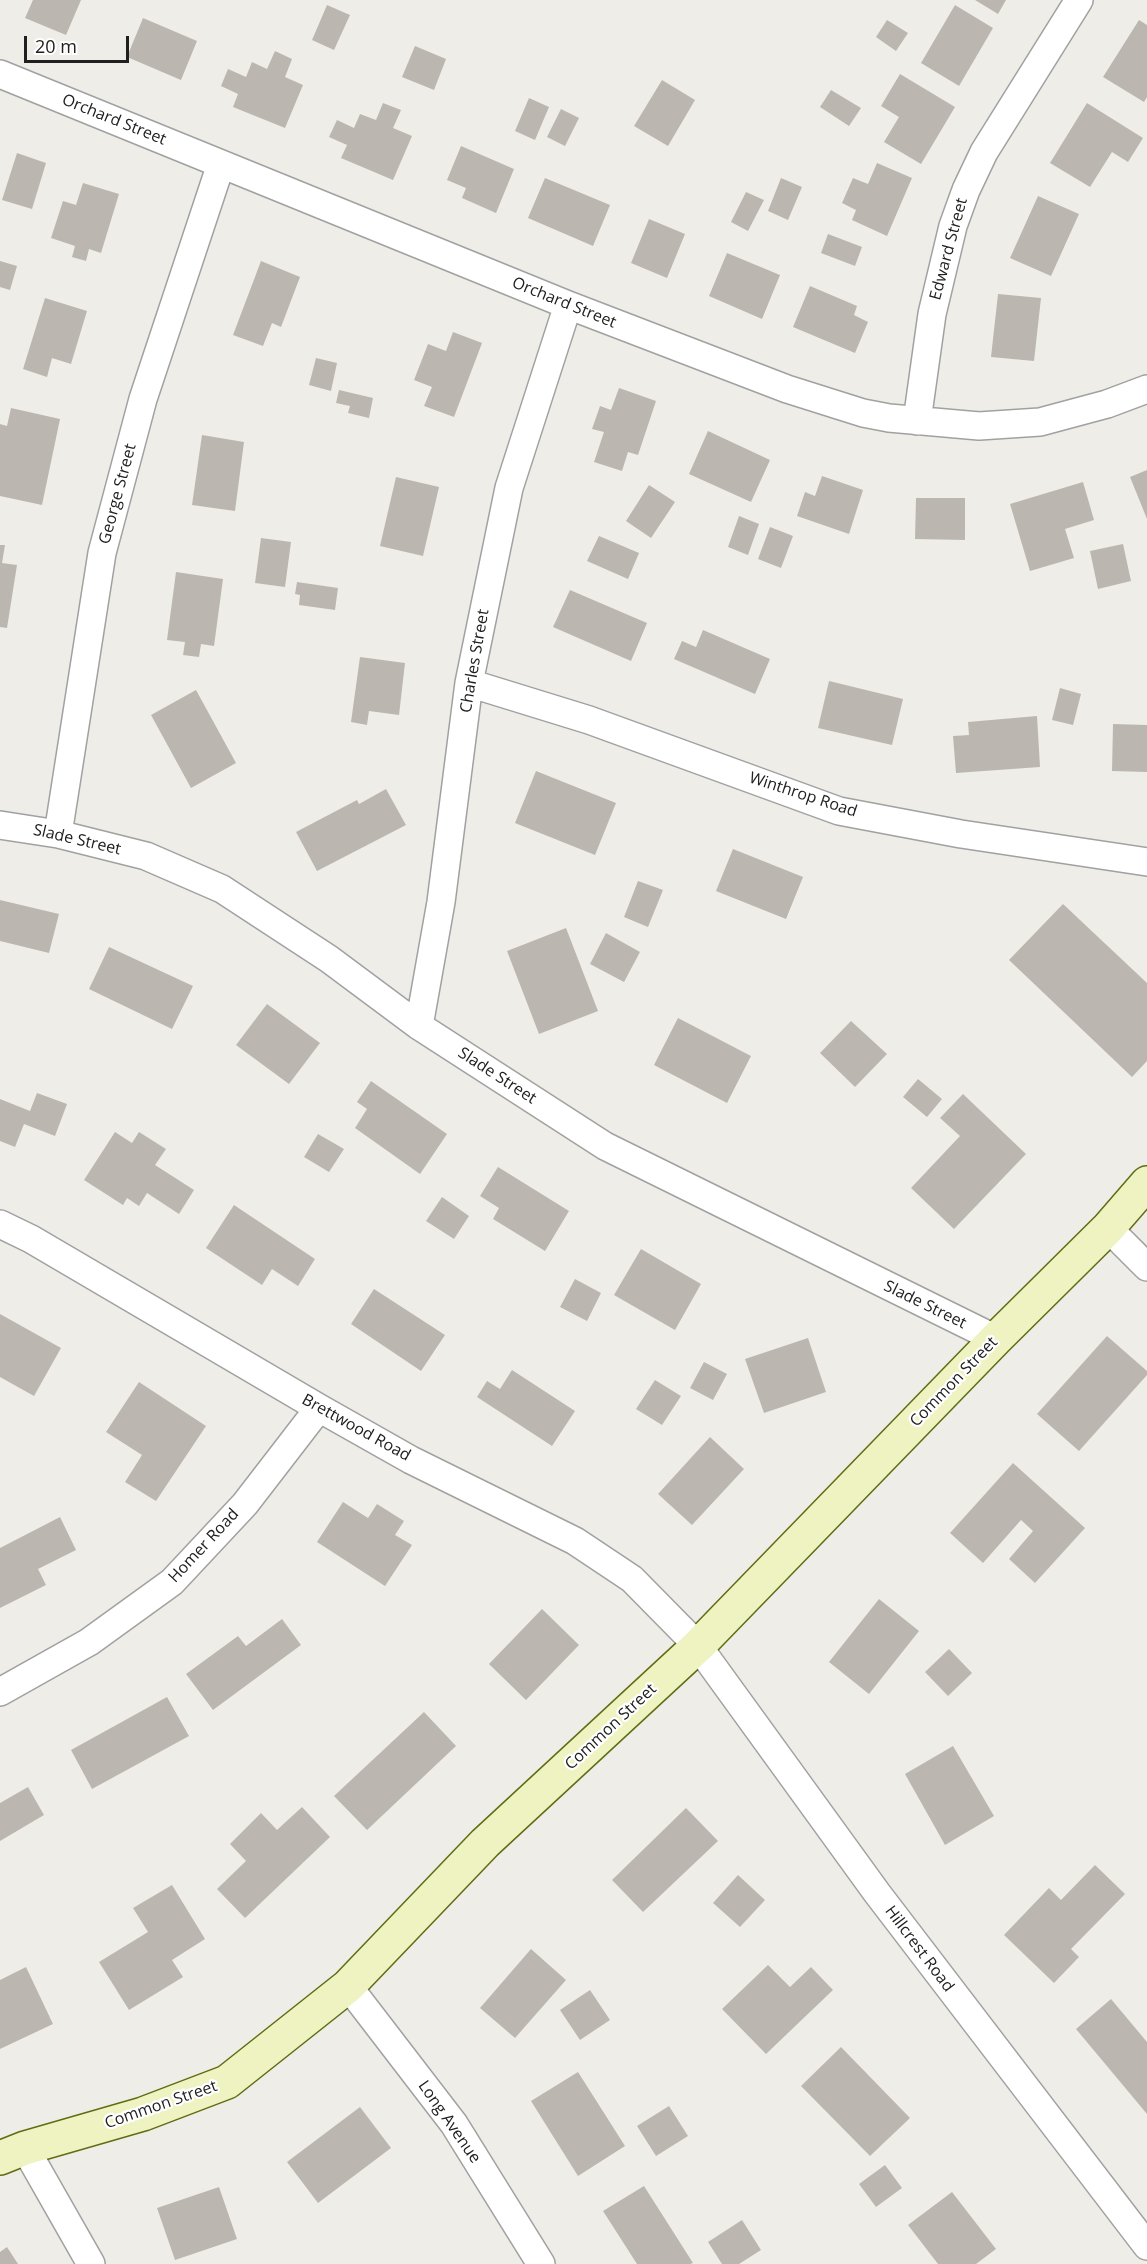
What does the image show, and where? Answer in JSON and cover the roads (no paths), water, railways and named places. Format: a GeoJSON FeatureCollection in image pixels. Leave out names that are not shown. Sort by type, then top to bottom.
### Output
{"type":"FeatureCollection","features":[{"type":"Feature","properties":{"kind":"main road","name":"Common Street"},"geometry":{"type":"LineString","coordinates":[[13,2153],[143,2114],[227,2082],[348,1986],[485,1843],[699,1647],[996,1340],[1108,1228],[1147,1183]]}},
{"type":"Feature","properties":{"kind":"street","name":"Edward Street"},"geometry":{"type":"LineString","coordinates":[[917,421],[932,314],[953,226],[966,190],[984,152],[1079,0]]}},
{"type":"Feature","properties":{"kind":"street","name":"Orchard Street"},"geometry":{"type":"LineString","coordinates":[[0,74],[568,305],[832,405],[889,418],[979,426],[1040,422],[1107,404],[1147,389]]}},
{"type":"Feature","properties":{"kind":"street","name":"George Street"},"geometry":{"type":"LineString","coordinates":[[58,834],[102,553],[143,399],[221,164]]}},
{"type":"Feature","properties":{"kind":"street","name":"Charles Street"},"geometry":{"type":"LineString","coordinates":[[419,1026],[441,902],[469,683],[509,488],[568,305]]}},
{"type":"Feature","properties":{"kind":"street","name":"Winthrop Road"},"geometry":{"type":"LineString","coordinates":[[469,683],[589,720],[839,811],[961,834],[1147,862]]}},
{"type":"Feature","properties":{"kind":"street","name":"Slade Street"},"geometry":{"type":"LineString","coordinates":[[0,825],[58,834],[146,856],[222,889],[329,959],[419,1026],[605,1146],[996,1340]]}},
{"type":"Feature","properties":{"kind":"street","name":"Brettwood Road"},"geometry":{"type":"LineString","coordinates":[[0,1224],[31,1239],[411,1460],[575,1541],[632,1579],[699,1647]]}},
{"type":"Feature","properties":{"kind":"street"},"geometry":{"type":"LineString","coordinates":[[1108,1228],[1147,1267]]}},
{"type":"Feature","properties":{"kind":"street","name":"Homer Road"},"geometry":{"type":"LineString","coordinates":[[0,1692],[89,1642],[172,1582],[244,1504],[319,1408]]}},
{"type":"Feature","properties":{"kind":"street","name":"Hillcrest Road"},"geometry":{"type":"LineString","coordinates":[[699,1647],[877,1893],[1147,2246]]}},
{"type":"Feature","properties":{"kind":"street","name":"Long Avenue"},"geometry":{"type":"LineString","coordinates":[[348,1986],[454,2124],[541,2264]]}},
{"type":"Feature","properties":{"kind":"street"},"geometry":{"type":"LineString","coordinates":[[13,2153],[91,2264]]}}]}
